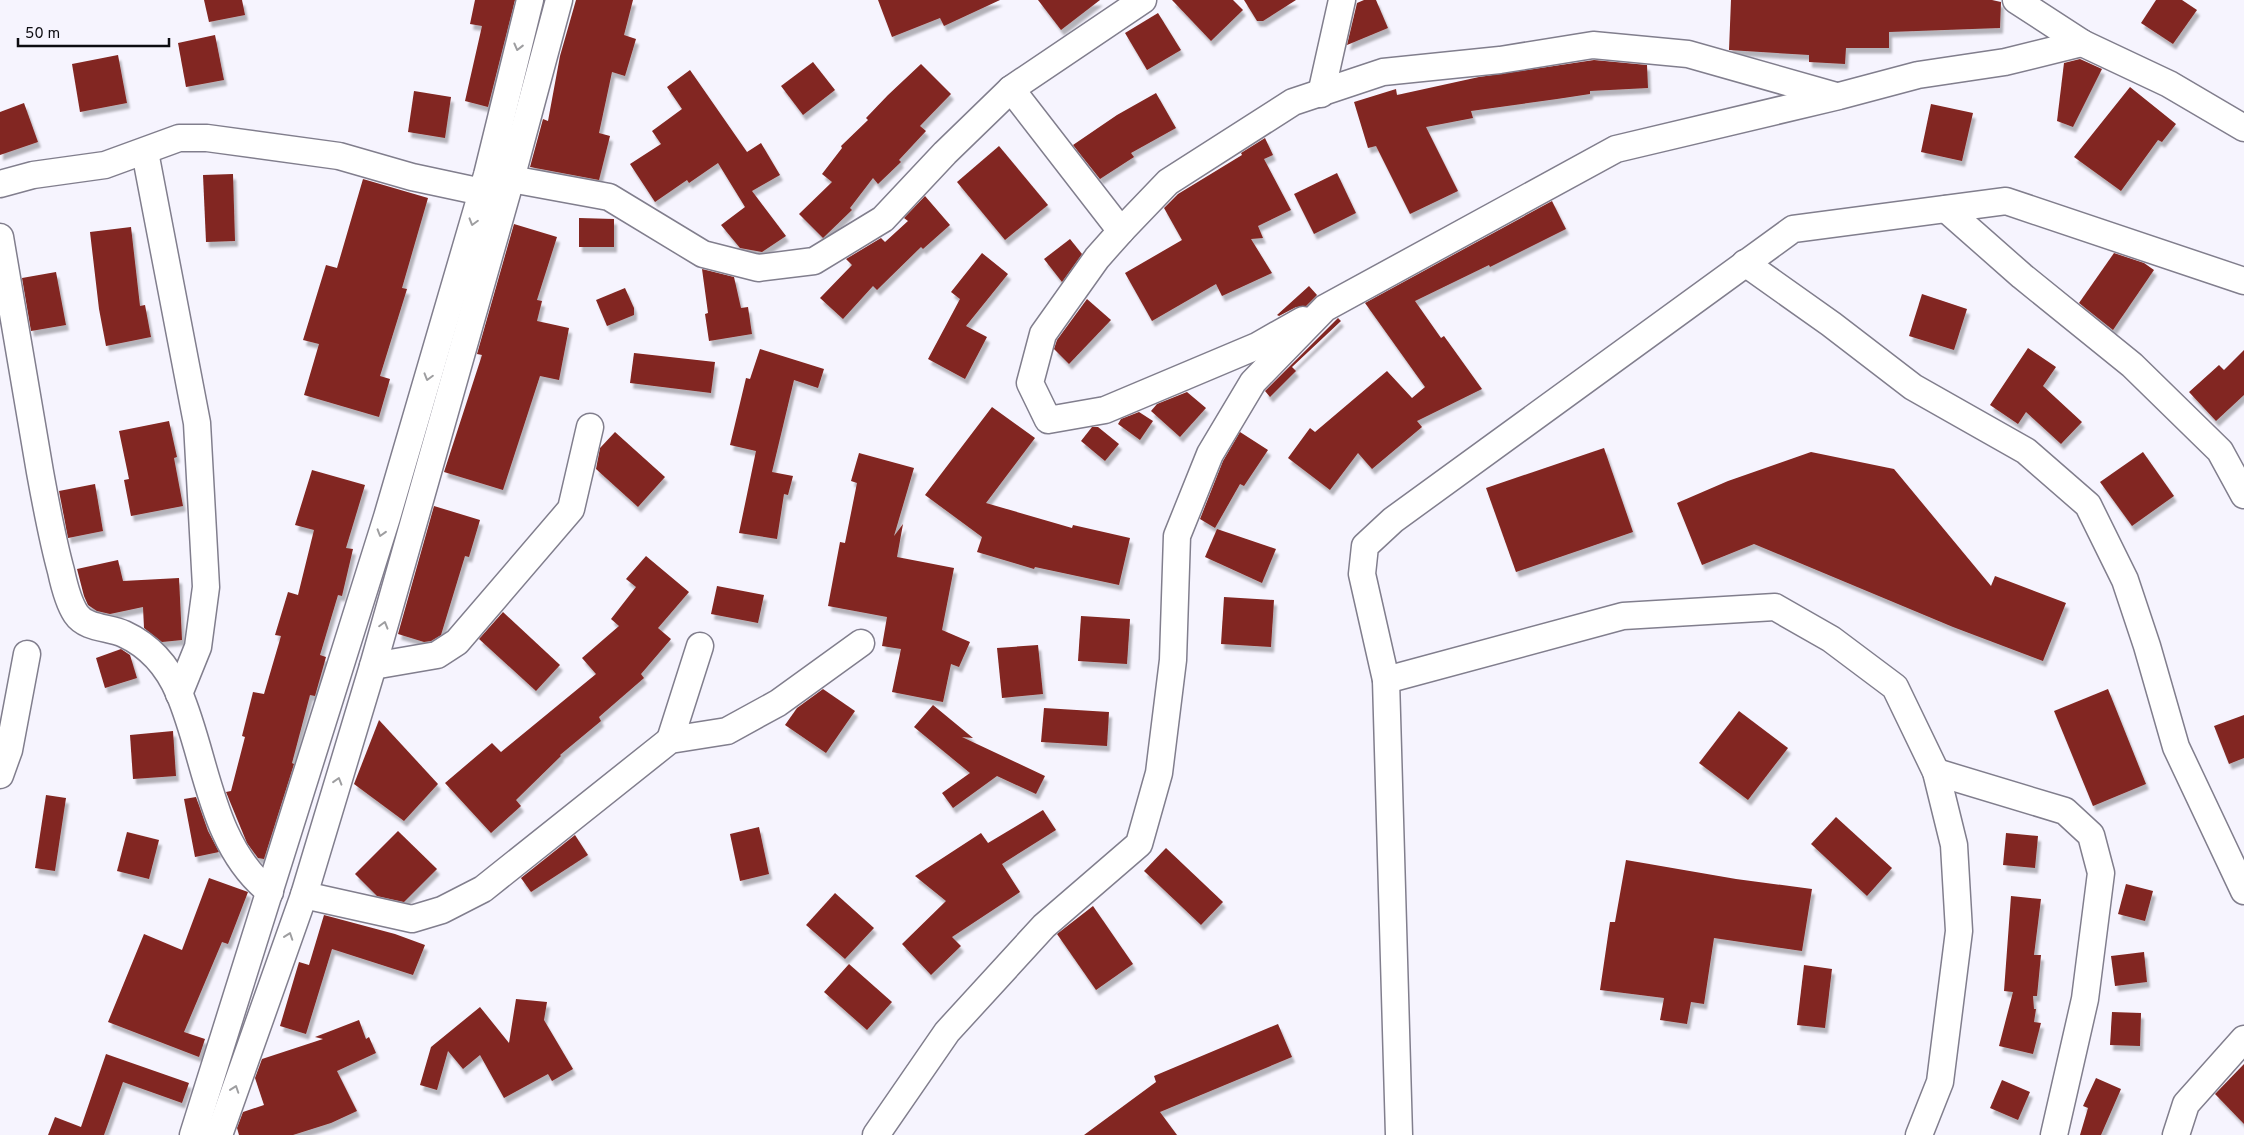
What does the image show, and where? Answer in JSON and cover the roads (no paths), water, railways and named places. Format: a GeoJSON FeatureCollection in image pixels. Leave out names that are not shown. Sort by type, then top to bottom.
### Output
{"type":"FeatureCollection","features":[{"type":"Feature","properties":{"kind":"street"},"geometry":{"type":"LineString","coordinates":[[193,1135],[387,517],[482,192],[530,0]]}},
{"type":"Feature","properties":{"kind":"street"},"geometry":{"type":"LineString","coordinates":[[219,1135],[304,895],[373,666],[511,179],[559,0]]}},
{"type":"Feature","properties":{"kind":"street"},"geometry":{"type":"LineString","coordinates":[[511,179],[609,197],[703,254],[758,268],[814,261],[882,220],[945,153],[1011,89],[1143,0]]}},
{"type":"Feature","properties":{"kind":"street"},"geometry":{"type":"LineString","coordinates":[[1321,94],[1342,0]]}},
{"type":"Feature","properties":{"kind":"street"},"geometry":{"type":"LineString","coordinates":[[2016,0],[2082,44],[2169,84],[2244,128]]}},
{"type":"Feature","properties":{"kind":"street"},"geometry":{"type":"LineString","coordinates":[[1839,96],[1688,54],[1593,45],[1500,60],[1383,72],[1292,102],[1168,182],[1121,232],[1097,258],[1043,334],[1030,383],[1048,420],[1105,410],[1257,346],[1616,149],[1839,96],[1918,75],[2005,62],[2082,44]]}},
{"type":"Feature","properties":{"kind":"street"},"geometry":{"type":"LineString","coordinates":[[1011,89],[1121,232]]}},
{"type":"Feature","properties":{"kind":"street"},"geometry":{"type":"LineString","coordinates":[[0,184],[33,175],[105,165],[179,138],[207,138],[339,156],[412,177],[482,192]]}},
{"type":"Feature","properties":{"kind":"street"},"geometry":{"type":"LineString","coordinates":[[145,152],[198,423],[206,587],[198,648],[180,694]]}},
{"type":"Feature","properties":{"kind":"street"},"geometry":{"type":"LineString","coordinates":[[1399,1135],[1386,680],[1362,574],[1365,546],[1392,520],[1793,229],[2006,201],[2244,281]]}},
{"type":"Feature","properties":{"kind":"street"},"geometry":{"type":"LineString","coordinates":[[1946,209],[2022,276],[2132,365],[2220,451],[2244,495]]}},
{"type":"Feature","properties":{"kind":"street"},"geometry":{"type":"LineString","coordinates":[[0,237],[50,530],[66,589],[76,615],[93,626],[122,633],[145,646],[167,668],[180,694],[225,833],[242,865],[257,882],[270,892]]}},
{"type":"Feature","properties":{"kind":"street"},"geometry":{"type":"LineString","coordinates":[[1745,263],[1831,324],[1913,387],[2026,451],[2088,505],[2125,580],[2147,646],[2176,747],[2244,891]]}},
{"type":"Feature","properties":{"kind":"street"},"geometry":{"type":"LineString","coordinates":[[876,1135],[947,1032],[1044,926],[1139,844],[1159,772],[1173,660],[1178,536],[1210,454],[1253,382],[1325,308]]}},
{"type":"Feature","properties":{"kind":"street"},"geometry":{"type":"LineString","coordinates":[[373,666],[437,655],[457,642],[571,509],[590,427]]}},
{"type":"Feature","properties":{"kind":"street"},"geometry":{"type":"LineString","coordinates":[[1386,680],[1623,616],[1775,607],[1831,639],[1895,687],[1936,772],[1954,845],[1959,931],[1940,1082],[1919,1135]]}},
{"type":"Feature","properties":{"kind":"street"},"geometry":{"type":"LineString","coordinates":[[304,895],[412,919],[442,910],[483,889],[670,740],[727,731],[778,703],[861,643]]}},
{"type":"Feature","properties":{"kind":"street"},"geometry":{"type":"LineString","coordinates":[[670,740],[700,646]]}},
{"type":"Feature","properties":{"kind":"street"},"geometry":{"type":"LineString","coordinates":[[0,775],[10,750],[28,654]]}},
{"type":"Feature","properties":{"kind":"street"},"geometry":{"type":"LineString","coordinates":[[1936,772],[2065,811],[2091,836],[2101,873],[2084,999],[2054,1135]]}},
{"type":"Feature","properties":{"kind":"street"},"geometry":{"type":"LineString","coordinates":[[2176,1135],[2186,1104],[2244,1038]]}}]}
